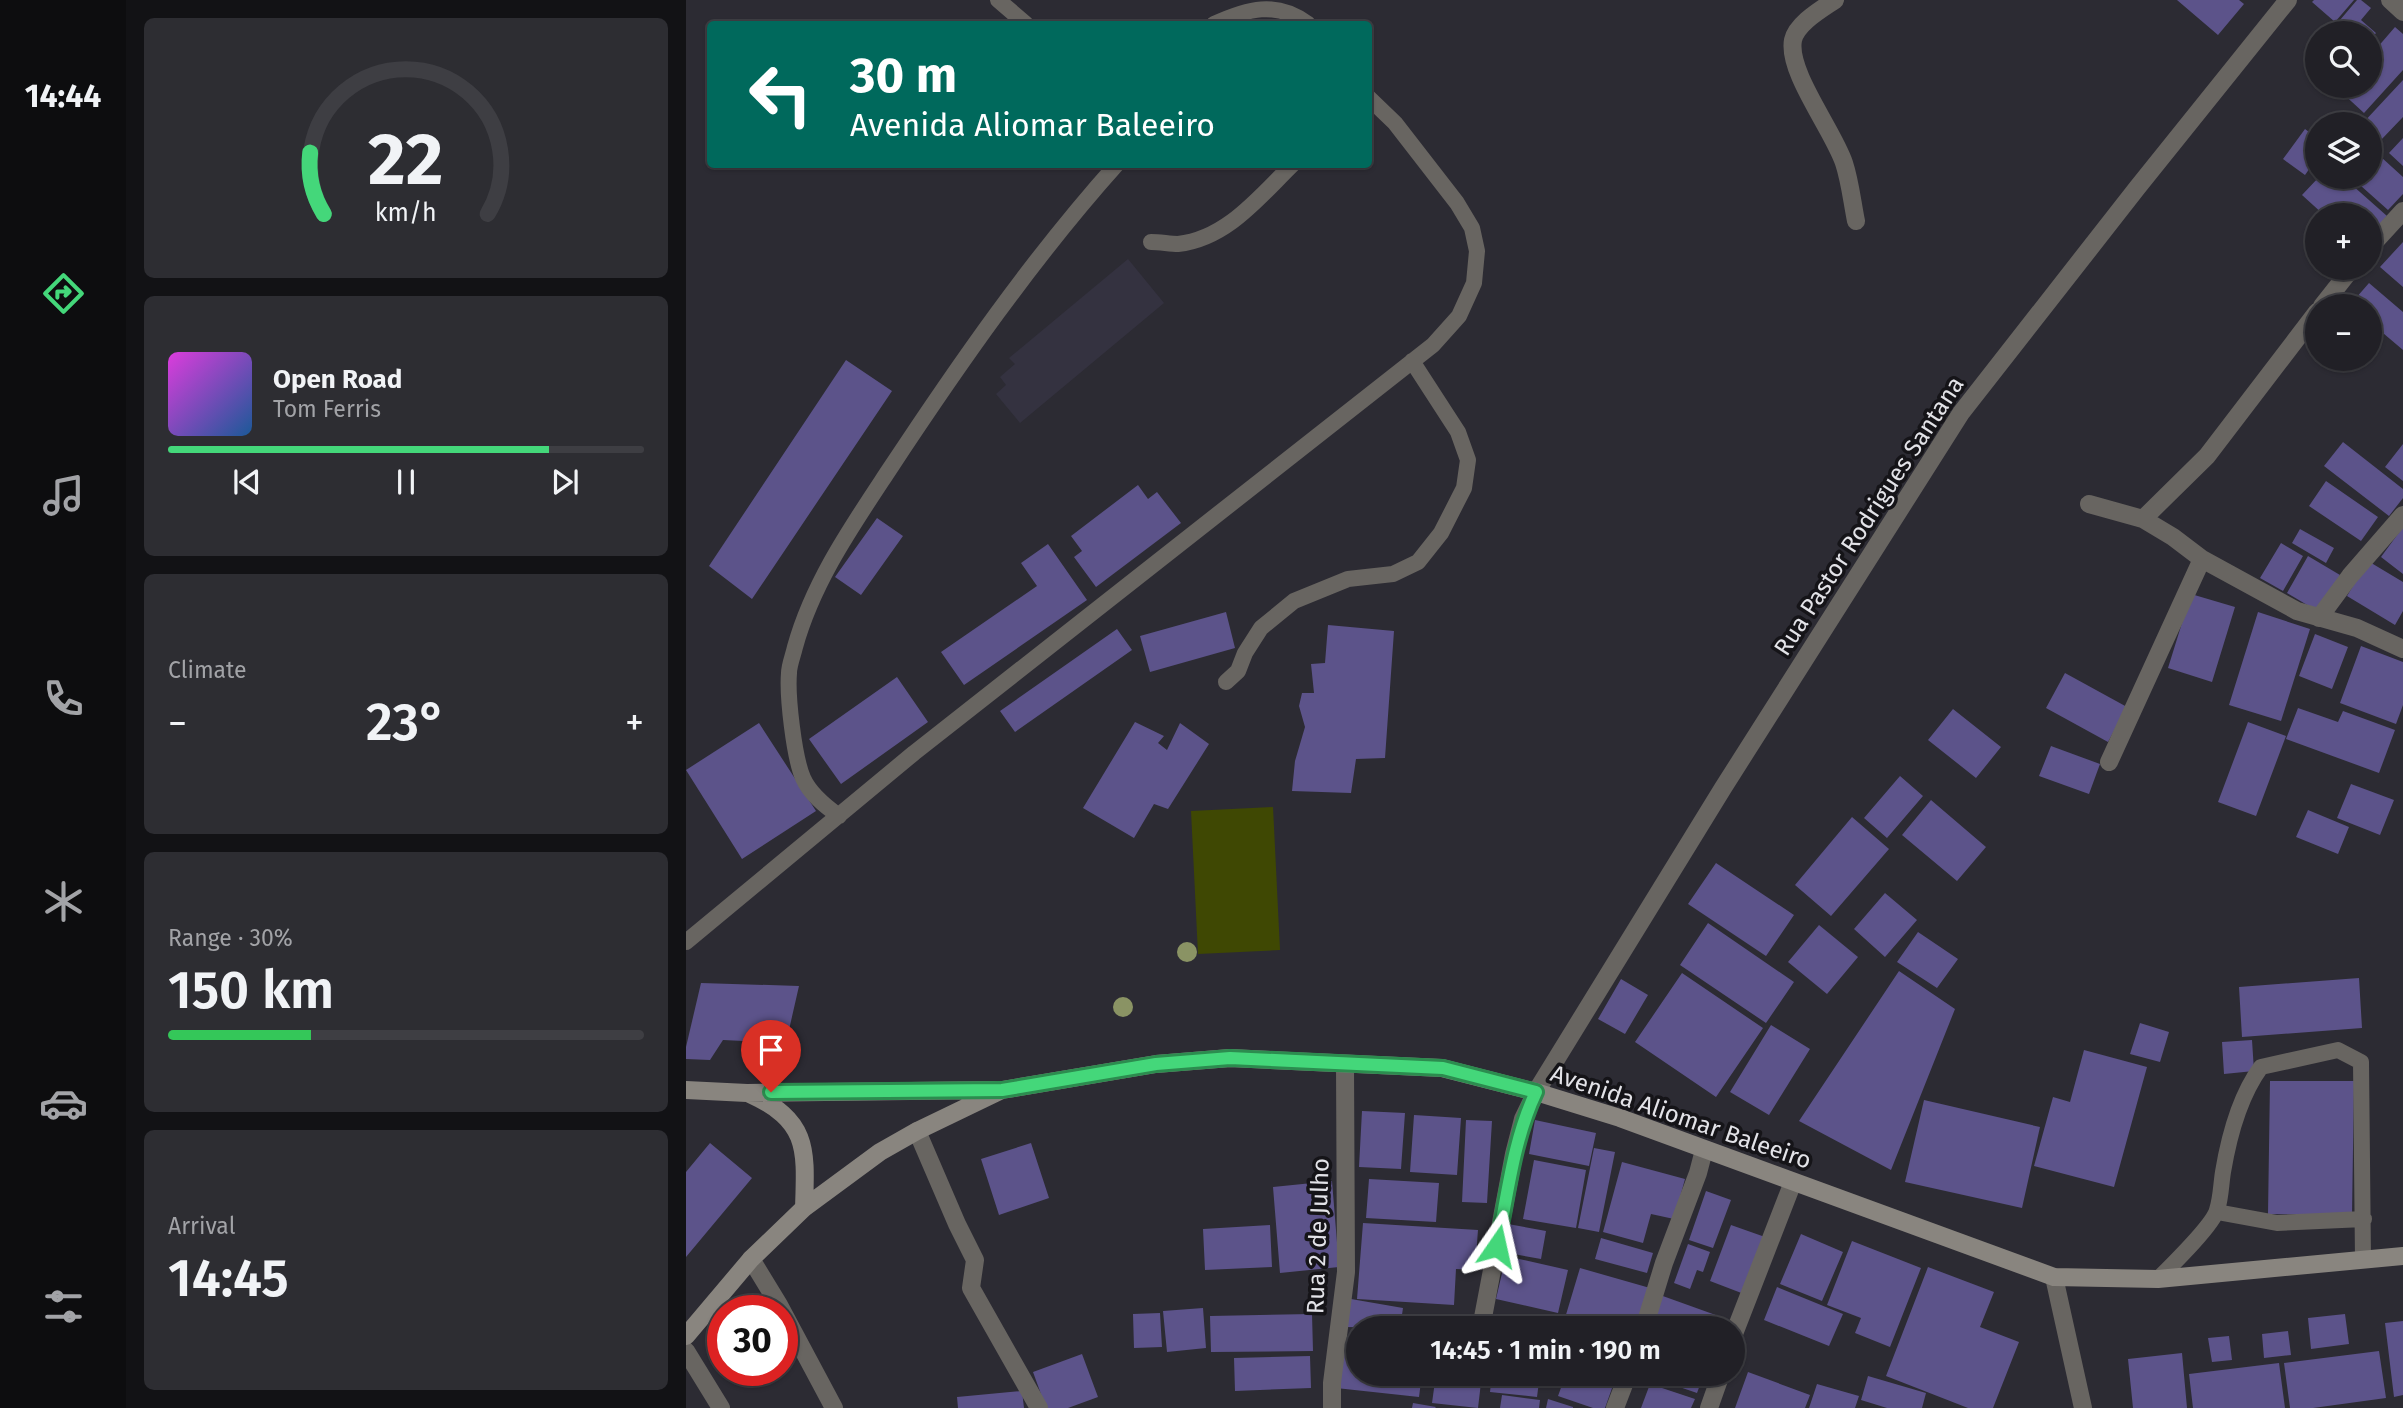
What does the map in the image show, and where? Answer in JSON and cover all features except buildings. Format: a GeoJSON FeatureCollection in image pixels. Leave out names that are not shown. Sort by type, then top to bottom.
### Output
{"type":"FeatureCollection","features":[{"type":"Feature","properties":{"kind":"main road","name":"Avenida Aliomar Baleeiro"},"geometry":{"type":"LineString","coordinates":[[686,1336],[751,1259],[804,1208],[880,1152],[917,1130],[1002,1090],[1156,1064],[1230,1058],[1443,1068],[1536,1092],[1620,1118],[2054,1277],[2158,1279],[2403,1256]]}},
{"type":"Feature","properties":{"kind":"main road"},"geometry":{"type":"LineString","coordinates":[[686,1090],[747,1093],[1002,1090]]}},
{"type":"Feature","properties":{"kind":"main road"},"geometry":{"type":"LineString","coordinates":[[747,1093],[778,1109],[799,1134],[805,1158],[804,1208]]}},
{"type":"Feature","properties":{"kind":"street"},"geometry":{"type":"LineString","coordinates":[[1835,0],[1798,28],[1793,38],[1793,50],[1798,71],[1844,163],[1856,221]]}},
{"type":"Feature","properties":{"kind":"street","name":"Rua Pastor Rodrigues Santana"},"geometry":{"type":"LineString","coordinates":[[1483,1316],[1514,1154],[1523,1119],[1536,1092],[1723,788],[1961,413],[2288,0]]}},
{"type":"Feature","properties":{"kind":"street"},"geometry":{"type":"LineString","coordinates":[[2390,0],[2403,12]]}},
{"type":"Feature","properties":{"kind":"street"},"geometry":{"type":"LineString","coordinates":[[2382,234],[2403,211]]}},
{"type":"Feature","properties":{"kind":"street"},"geometry":{"type":"LineString","coordinates":[[2331,294],[2343,280]]}},
{"type":"Feature","properties":{"kind":"street"},"geometry":{"type":"LineString","coordinates":[[2143,519],[2207,456],[2305,328]]}},
{"type":"Feature","properties":{"kind":"street"},"geometry":{"type":"LineString","coordinates":[[2089,503],[2143,519],[2202,559],[2297,611],[2357,628],[2403,649]]}},
{"type":"Feature","properties":{"kind":"street"},"geometry":{"type":"LineString","coordinates":[[2319,618],[2350,576],[2403,515]]}},
{"type":"Feature","properties":{"kind":"street"},"geometry":{"type":"LineString","coordinates":[[2109,762],[2202,559]]}},
{"type":"Feature","properties":{"kind":"street","name":"Rua 2 de Julho"},"geometry":{"type":"LineString","coordinates":[[1332,1408],[1332,1383],[1346,1272],[1345,1065]]}},
{"type":"Feature","properties":{"kind":"street"},"geometry":{"type":"LineString","coordinates":[[917,1130],[975,1261],[971,1288],[1039,1408]]}},
{"type":"Feature","properties":{"kind":"street"},"geometry":{"type":"LineString","coordinates":[[1648,1316],[1704,1150]]}},
{"type":"Feature","properties":{"kind":"street"},"geometry":{"type":"LineString","coordinates":[[1741,1316],[1793,1182]]}},
{"type":"Feature","properties":{"kind":"street"},"geometry":{"type":"LineString","coordinates":[[751,1259],[834,1408]]}},
{"type":"Feature","properties":{"kind":"street"},"geometry":{"type":"LineString","coordinates":[[2054,1277],[2083,1408]]}},
{"type":"Feature","properties":{"kind":"street"},"geometry":{"type":"LineString","coordinates":[[686,1351],[721,1408]]}},
{"type":"Feature","properties":{"kind":"street"},"geometry":{"type":"LineString","coordinates":[[1615,1408],[1623,1386]]}},
{"type":"Feature","properties":{"kind":"street"},"geometry":{"type":"LineString","coordinates":[[1709,1408],[1717,1386]]}},
{"type":"Feature","properties":{"kind":"lane"},"geometry":{"type":"LineString","coordinates":[[998,0],[1022,21]]}},
{"type":"Feature","properties":{"kind":"lane"},"geometry":{"type":"LineString","coordinates":[[1222,21],[1257,9],[1283,10],[1303,21]]}},
{"type":"Feature","properties":{"kind":"lane"},"geometry":{"type":"LineString","coordinates":[[686,942],[914,753],[1433,345],[1460,316],[1474,283],[1477,251],[1472,228],[1457,203],[1395,123],[1372,101]]}},
{"type":"Feature","properties":{"kind":"lane"},"geometry":{"type":"LineString","coordinates":[[839,816],[821,803],[803,779],[793,737],[789,673],[802,624],[818,584],[866,505],[982,333],[1041,255],[1114,168]]}},
{"type":"Feature","properties":{"kind":"lane"},"geometry":{"type":"LineString","coordinates":[[1151,242],[1178,244],[1223,229],[1289,168]]}},
{"type":"Feature","properties":{"kind":"lane"},"geometry":{"type":"LineString","coordinates":[[1226,682],[1238,671],[1245,653],[1261,628],[1294,601],[1348,579],[1393,574],[1418,562],[1441,533],[1464,488],[1468,460],[1458,432],[1412,361]]}},
{"type":"Feature","properties":{"kind":"lane"},"geometry":{"type":"LineString","coordinates":[[2158,1279],[2192,1244],[2217,1212],[2223,1169],[2233,1129],[2247,1088],[2261,1067],[2338,1050],[2361,1062],[2363,1260]]}},
{"type":"Feature","properties":{"kind":"lane"},"geometry":{"type":"LineString","coordinates":[[2217,1212],[2277,1223],[2364,1219]]}},
{"type":"Feature","properties":{"kind":"shaded area"},"geometry":{"type":"Polygon","coordinates":[[[1128,259],[1164,303],[1020,423],[996,394],[1006,385],[1000,377],[1015,364],[1009,358],[1128,259]]]}},
{"type":"Feature","properties":{"kind":"green space"},"geometry":{"type":"Polygon","coordinates":[[[1273,807],[1280,950],[1198,954],[1191,811],[1273,807]]]}},
{"type":"Feature","properties":{"kind":"route"},"geometry":{"type":"LineString","coordinates":[[771,1092],[1002,1090],[1156,1064],[1230,1058],[1443,1068],[1536,1092],[1523,1119],[1514,1154],[1497,1246]]}}]}
